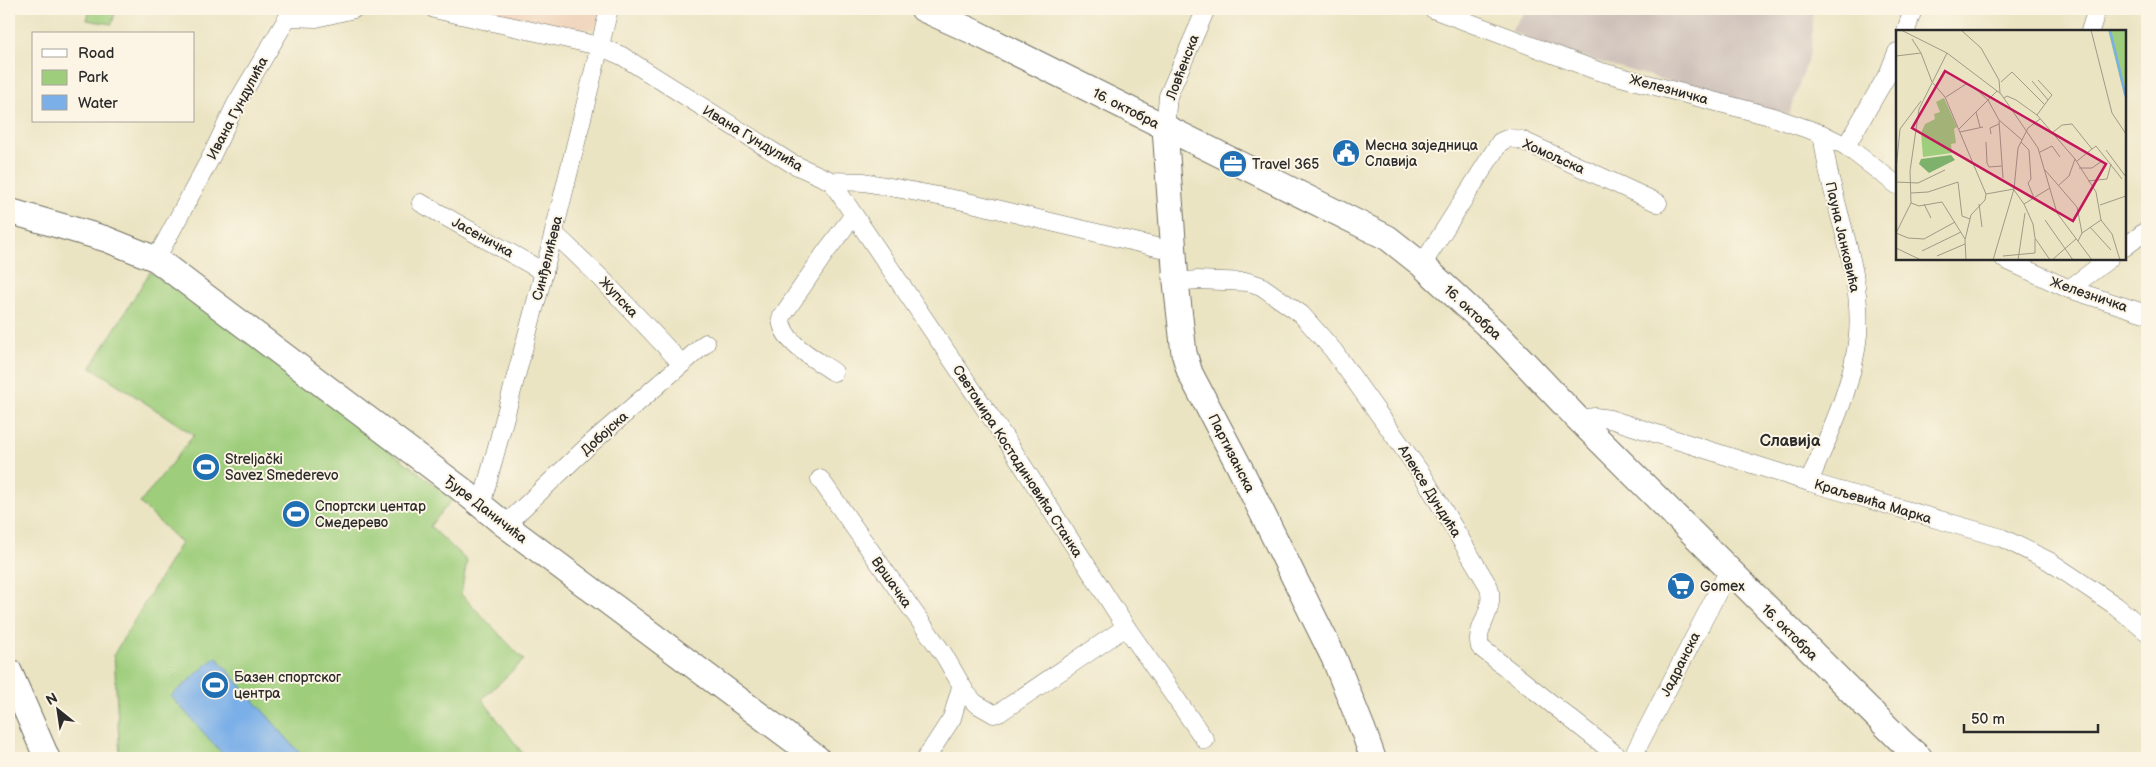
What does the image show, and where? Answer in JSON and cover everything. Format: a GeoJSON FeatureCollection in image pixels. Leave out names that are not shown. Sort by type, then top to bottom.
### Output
{"type":"FeatureCollection","features":[{"type":"Feature","properties":{"kind":"street","name":"Ивана Гундулића"},"geometry":{"type":"LineString","coordinates":[[156,259],[210,159],[236,104],[288,17],[316,18],[354,9]]}},
{"type":"Feature","properties":{"kind":"street","name":"Ивана Гундулића"},"geometry":{"type":"LineString","coordinates":[[434,9],[599,46],[622,56],[791,163],[831,181],[864,182],[959,200],[1173,251]]}},
{"type":"Feature","properties":{"kind":"street","name":"Синђелићева"},"geometry":{"type":"LineString","coordinates":[[481,506],[544,272],[609,9]]}},
{"type":"Feature","properties":{"kind":"street","name":"16. октобра"},"geometry":{"type":"LineString","coordinates":[[923,9],[972,31],[1388,238],[1422,264],[1502,339],[1578,419],[1901,742],[1920,758]]}},
{"type":"Feature","properties":{"kind":"street","name":"Ловћенска"},"geometry":{"type":"LineString","coordinates":[[1165,128],[1168,96],[1206,9]]}},
{"type":"Feature","properties":{"kind":"street","name":"Железничка"},"geometry":{"type":"LineString","coordinates":[[1434,9],[1598,70],[1770,116],[1822,134],[1846,146],[1896,184]]}},
{"type":"Feature","properties":{"kind":"street"},"geometry":{"type":"LineString","coordinates":[[1906,30],[1913,9]]}},
{"type":"Feature","properties":{"kind":"street"},"geometry":{"type":"LineString","coordinates":[[2090,30],[2097,9]]}},
{"type":"Feature","properties":{"kind":"street"},"geometry":{"type":"LineString","coordinates":[[1846,146],[1889,72],[1896,54]]}},
{"type":"Feature","properties":{"kind":"street","name":"Партизанска"},"geometry":{"type":"LineString","coordinates":[[1165,128],[1176,282],[1184,353],[1190,373],[1239,466],[1334,658],[1373,758]]}},
{"type":"Feature","properties":{"kind":"street","name":"Пауна Јанковића"},"geometry":{"type":"LineString","coordinates":[[1810,482],[1848,386],[1858,334],[1858,306],[1853,268],[1831,183],[1822,134]]}},
{"type":"Feature","properties":{"kind":"street","name":"Хомољска"},"geometry":{"type":"LineString","coordinates":[[1422,264],[1500,142],[1509,138],[1521,140],[1658,203]]}},
{"type":"Feature","properties":{"kind":"street","name":"Светомира Костадиновића Станка"},"geometry":{"type":"LineString","coordinates":[[831,181],[1007,441],[1126,627],[1205,740]]}},
{"type":"Feature","properties":{"kind":"street","name":"Јасеничка"},"geometry":{"type":"LineString","coordinates":[[421,203],[544,272]]}},
{"type":"Feature","properties":{"kind":"street","name":"Ђуре Даничића"},"geometry":{"type":"LineString","coordinates":[[9,211],[106,239],[156,259],[461,488],[505,525],[817,758]]}},
{"type":"Feature","properties":{"kind":"street"},"geometry":{"type":"LineString","coordinates":[[834,372],[790,340],[783,330],[781,318],[825,253],[853,216]]}},
{"type":"Feature","properties":{"kind":"street"},"geometry":{"type":"LineString","coordinates":[[2126,246],[2147,230]]}},
{"type":"Feature","properties":{"kind":"street","name":"Жупска"},"geometry":{"type":"LineString","coordinates":[[554,233],[601,278],[682,364]]}},
{"type":"Feature","properties":{"kind":"street","name":"Железничка"},"geometry":{"type":"LineString","coordinates":[[2006,260],[2069,289],[2147,314]]}},
{"type":"Feature","properties":{"kind":"street"},"geometry":{"type":"LineString","coordinates":[[2069,289],[2108,260]]}},
{"type":"Feature","properties":{"kind":"street","name":"Алексе Дундића"},"geometry":{"type":"LineString","coordinates":[[1176,282],[1197,280],[1250,282],[1261,286],[1301,314],[1333,350],[1423,476],[1489,587],[1492,598],[1478,640],[1480,647],[1620,758]]}},
{"type":"Feature","properties":{"kind":"street","name":"Добојска"},"geometry":{"type":"LineString","coordinates":[[505,525],[543,487],[706,343]]}},
{"type":"Feature","properties":{"kind":"street","name":"Краљевића Марка"},"geometry":{"type":"LineString","coordinates":[[1578,419],[1595,417],[1610,420],[1810,482],[2002,538],[2049,560],[2116,606],[2147,632]]}},
{"type":"Feature","properties":{"kind":"street","name":"Вршачка"},"geometry":{"type":"LineString","coordinates":[[820,479],[944,655],[961,687],[975,703],[994,714],[998,714],[1126,627]]}},
{"type":"Feature","properties":{"kind":"street","name":"Јадранска"},"geometry":{"type":"LineString","coordinates":[[1632,758],[1729,570]]}},
{"type":"Feature","properties":{"kind":"street"},"geometry":{"type":"LineString","coordinates":[[9,671],[47,758]]}},
{"type":"Feature","properties":{"kind":"street"},"geometry":{"type":"LineString","coordinates":[[926,758],[952,718],[961,687]]}},
{"type":"Feature","properties":{"kind":"shaded area"},"geometry":{"type":"Polygon","coordinates":[[[471,9],[600,9],[595,29],[571,28],[496,16],[471,9]]]}},
{"type":"Feature","properties":{"kind":"shaded area"},"geometry":{"type":"Polygon","coordinates":[[[1534,9],[1813,9],[1811,50],[1789,115],[1550,48],[1511,31],[1525,11],[1534,9]]]}},
{"type":"Feature","properties":{"kind":"green space"},"geometry":{"type":"Polygon","coordinates":[[[90,9],[116,9],[112,24],[87,20],[90,9]]]}},
{"type":"Feature","properties":{"kind":"green space","name":"Спортски центар Смедерево"},"geometry":{"type":"Polygon","coordinates":[[[150,272],[206,309],[453,499],[430,526],[467,561],[461,594],[524,660],[482,699],[526,758],[120,758],[114,654],[181,543],[140,503],[194,435],[91,367],[150,272]]]}},
{"type":"Feature","properties":{"kind":"water"},"geometry":{"type":"Polygon","coordinates":[[[216,657],[304,758],[226,758],[171,696],[216,657]]]}},
{"type":"Feature","properties":{"kind":"place","name":"Месна заједница Славија"},"geometry":{"type":"Point","coordinates":[1346,153]}},
{"type":"Feature","properties":{"kind":"place","name":"Travel 365"},"geometry":{"type":"Point","coordinates":[1233,164]}},
{"type":"Feature","properties":{"kind":"place","name":"Streljački Savez Smederevo"},"geometry":{"type":"Point","coordinates":[206,467]}},
{"type":"Feature","properties":{"kind":"place","name":"Спортски центар Смедерево"},"geometry":{"type":"Point","coordinates":[296,514]}},
{"type":"Feature","properties":{"kind":"place","name":"Gomex"},"geometry":{"type":"Point","coordinates":[1681,586]}},
{"type":"Feature","properties":{"kind":"place","name":"Базен спортског центра"},"geometry":{"type":"Point","coordinates":[215,685]}},
{"type":"Feature","properties":{"kind":"district","name":"Славија"},"geometry":{"type":"Point","coordinates":[1790,440]}}]}
